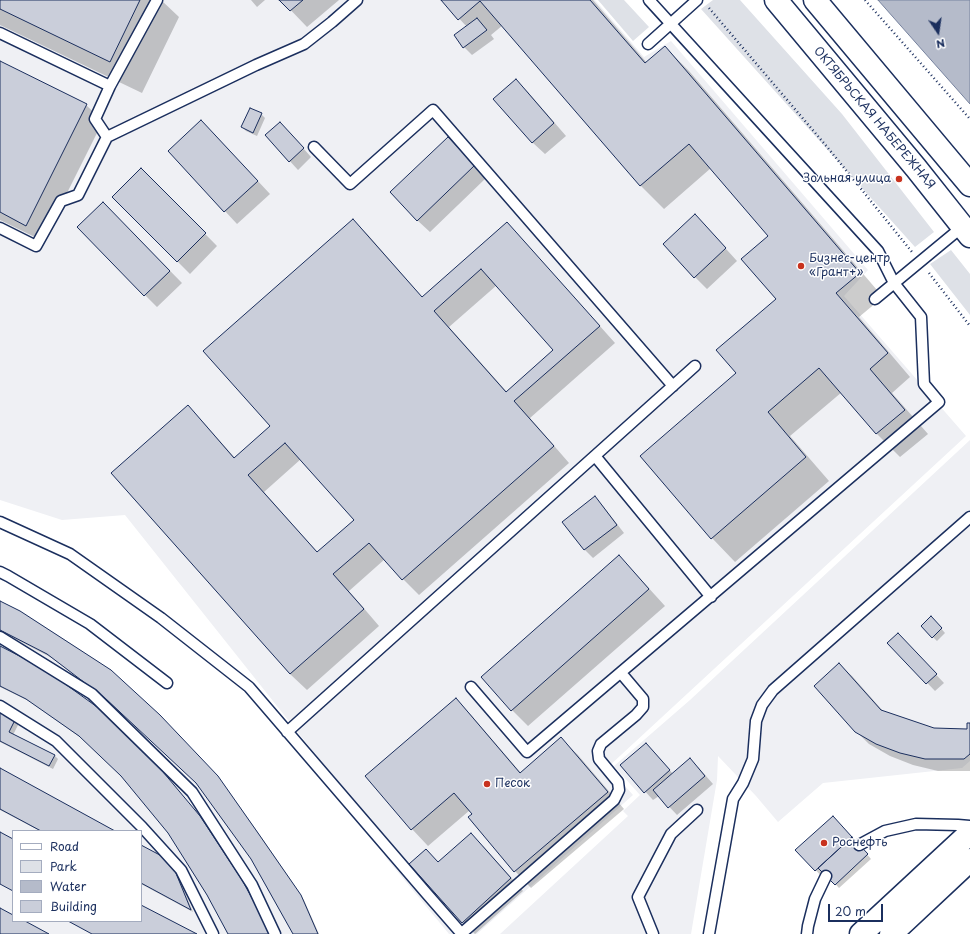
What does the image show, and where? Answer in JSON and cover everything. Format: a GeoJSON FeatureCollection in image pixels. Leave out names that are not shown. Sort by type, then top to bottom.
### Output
{"type":"FeatureCollection","features":[{"type":"Feature","properties":{"kind":"main road","name":"ОКТЯБРЬСКАЯ НАБЕРЕЖНАЯ"},"geometry":{"type":"LineString","coordinates":[[776,0],[916,168],[966,231]]}},
{"type":"Feature","properties":{"kind":"main road"},"geometry":{"type":"LineString","coordinates":[[815,0],[970,185]]}},
{"type":"Feature","properties":{"kind":"main road"},"geometry":{"type":"LineString","coordinates":[[861,934],[970,833]]}},
{"type":"Feature","properties":{"kind":"main road"},"geometry":{"type":"LineString","coordinates":[[891,934],[970,860]]}},
{"type":"Feature","properties":{"kind":"lane"},"geometry":{"type":"LineString","coordinates":[[107,137],[95,119],[110,86],[157,0]]}},
{"type":"Feature","properties":{"kind":"lane"},"geometry":{"type":"LineString","coordinates":[[0,228],[36,246],[61,201],[78,195],[107,137],[256,65],[304,44],[357,0]]}},
{"type":"Feature","properties":{"kind":"lane"},"geometry":{"type":"LineString","coordinates":[[471,687],[527,752],[939,402],[924,384],[920,317],[894,283],[878,251],[649,0]]}},
{"type":"Feature","properties":{"kind":"lane"},"geometry":{"type":"LineString","coordinates":[[648,44],[697,0]]}},
{"type":"Feature","properties":{"kind":"lane"},"geometry":{"type":"LineString","coordinates":[[0,33],[110,86]]}},
{"type":"Feature","properties":{"kind":"lane"},"geometry":{"type":"LineString","coordinates":[[314,147],[350,184],[433,110],[673,386]]}},
{"type":"Feature","properties":{"kind":"lane"},"geometry":{"type":"LineString","coordinates":[[875,300],[920,262],[966,231]]}},
{"type":"Feature","properties":{"kind":"lane"},"geometry":{"type":"LineString","coordinates":[[288,732],[695,366]]}},
{"type":"Feature","properties":{"kind":"lane"},"geometry":{"type":"LineString","coordinates":[[595,456],[711,596]]}},
{"type":"Feature","properties":{"kind":"lane"},"geometry":{"type":"LineString","coordinates":[[709,934],[734,799],[743,783],[753,759],[756,721],[762,705],[773,690],[970,517]]}},
{"type":"Feature","properties":{"kind":"lane"},"geometry":{"type":"LineString","coordinates":[[0,522],[70,554],[161,618],[249,687],[462,934],[614,800],[619,790],[618,782],[599,759],[598,751],[601,744],[636,715],[643,707],[643,699],[621,672]]}},
{"type":"Feature","properties":{"kind":"lane"},"geometry":{"type":"LineString","coordinates":[[0,572],[90,624],[167,683]]}},
{"type":"Feature","properties":{"kind":"lane"},"geometry":{"type":"LineString","coordinates":[[0,637],[92,694],[192,792],[252,885],[275,934]]}},
{"type":"Feature","properties":{"kind":"lane"},"geometry":{"type":"LineString","coordinates":[[0,706],[56,741],[142,827],[181,870],[213,934]]}},
{"type":"Feature","properties":{"kind":"lane"},"geometry":{"type":"LineString","coordinates":[[653,934],[638,897],[671,834],[697,810]]}},
{"type":"Feature","properties":{"kind":"lane"},"geometry":{"type":"LineString","coordinates":[[859,845],[885,831],[916,824],[970,826]]}},
{"type":"Feature","properties":{"kind":"lane"},"geometry":{"type":"LineString","coordinates":[[807,934],[815,899],[826,876]]}},
{"type":"Feature","properties":{"kind":"path"},"geometry":{"type":"LineString","coordinates":[[865,0],[970,119]]}},
{"type":"Feature","properties":{"kind":"path"},"geometry":{"type":"LineString","coordinates":[[706,6],[828,148],[970,326]]}},
{"type":"Feature","properties":{"kind":"shaded area"},"geometry":{"type":"Polygon","coordinates":[[[0,0],[595,0],[644,57],[671,41],[868,270],[844,296],[966,436],[608,767],[633,795],[477,934],[449,934],[387,859],[343,789],[125,515],[62,520],[0,500],[0,0]]]}},
{"type":"Feature","properties":{"kind":"shaded area"},"geometry":{"type":"Polygon","coordinates":[[[970,440],[970,761],[962,768],[823,783],[778,822],[756,796],[718,756],[717,780],[691,934],[500,934],[628,816],[623,811],[640,795],[614,766],[690,700],[970,440]]]}},
{"type":"Feature","properties":{"kind":"shaded area"},"geometry":{"type":"Polygon","coordinates":[[[0,601],[20,610],[111,670],[160,715],[218,776],[301,895],[318,934],[0,934],[0,601]]]}},
{"type":"Feature","properties":{"kind":"green space"},"geometry":{"type":"Polygon","coordinates":[[[598,0],[624,0],[649,27],[633,41],[598,0]]]}},
{"type":"Feature","properties":{"kind":"green space"},"geometry":{"type":"Polygon","coordinates":[[[713,0],[740,0],[842,114],[934,232],[915,247],[701,9],[713,0]]]}},
{"type":"Feature","properties":{"kind":"green space"},"geometry":{"type":"Polygon","coordinates":[[[951,250],[970,274],[970,315],[930,264],[951,250]]]}},
{"type":"Feature","properties":{"kind":"water"},"geometry":{"type":"Polygon","coordinates":[[[878,0],[970,0],[970,104],[878,0]]]}},
{"type":"Feature","properties":{"kind":"building"},"geometry":{"type":"Polygon","coordinates":[[[0,0],[140,0],[110,62],[0,9],[0,0]]]}},
{"type":"Feature","properties":{"kind":"building"},"geometry":{"type":"Polygon","coordinates":[[[279,0],[303,0],[290,11],[279,0]]]}},
{"type":"Feature","properties":{"kind":"building","name":"Бизнес-центр «Грант+»"},"geometry":{"type":"Polygon","coordinates":[[[441,0],[590,0],[645,63],[665,46],[860,273],[836,293],[888,353],[870,369],[905,410],[876,434],[819,368],[768,412],[806,457],[711,539],[640,456],[736,373],[716,350],[776,299],[741,259],[768,236],[689,144],[640,186],[480,1],[458,20],[441,0]]]}},
{"type":"Feature","properties":{"kind":"building"},"geometry":{"type":"Polygon","coordinates":[[[477,18],[487,30],[463,48],[454,35],[477,18]]]}},
{"type":"Feature","properties":{"kind":"building"},"geometry":{"type":"Polygon","coordinates":[[[0,61],[87,104],[26,226],[0,212],[0,61]]]}},
{"type":"Feature","properties":{"kind":"building"},"geometry":{"type":"Polygon","coordinates":[[[516,79],[554,123],[532,143],[493,99],[516,79]]]}},
{"type":"Feature","properties":{"kind":"building"},"geometry":{"type":"Polygon","coordinates":[[[250,108],[262,113],[253,133],[241,127],[250,108]]]}},
{"type":"Feature","properties":{"kind":"building"},"geometry":{"type":"Polygon","coordinates":[[[201,120],[258,181],[224,212],[168,151],[201,120]]]}},
{"type":"Feature","properties":{"kind":"building"},"geometry":{"type":"Polygon","coordinates":[[[280,122],[304,148],[289,162],[265,135],[280,122]]]}},
{"type":"Feature","properties":{"kind":"building"},"geometry":{"type":"Polygon","coordinates":[[[448,137],[475,165],[417,221],[390,192],[448,137]]]}},
{"type":"Feature","properties":{"kind":"building"},"geometry":{"type":"Polygon","coordinates":[[[141,168],[206,233],[177,262],[112,197],[141,168]]]}},
{"type":"Feature","properties":{"kind":"building"},"geometry":{"type":"Polygon","coordinates":[[[103,202],[170,271],[144,296],[77,227],[103,202]]]}},
{"type":"Feature","properties":{"kind":"building"},"geometry":{"type":"Polygon","coordinates":[[[695,214],[726,248],[694,278],[663,244],[695,214]]]}},
{"type":"Feature","properties":{"kind":"building"},"geometry":{"type":"Polygon","coordinates":[[[353,219],[422,297],[507,222],[600,326],[514,401],[554,446],[402,580],[369,543],[333,574],[364,609],[290,674],[111,473],[188,405],[234,458],[270,426],[203,351],[353,219]],[[481,269],[434,311],[506,392],[553,350],[481,269]],[[285,443],[248,475],[317,552],[354,520],[285,443]]]}},
{"type":"Feature","properties":{"kind":"building"},"geometry":{"type":"Polygon","coordinates":[[[595,496],[617,525],[584,550],[562,522],[595,496]]]}},
{"type":"Feature","properties":{"kind":"building"},"geometry":{"type":"Polygon","coordinates":[[[619,555],[649,589],[511,711],[481,677],[619,555]]]}},
{"type":"Feature","properties":{"kind":"building"},"geometry":{"type":"Polygon","coordinates":[[[0,601],[20,611],[111,670],[160,715],[218,776],[301,895],[318,934],[293,934],[251,859],[196,783],[106,699],[47,654],[0,630],[0,601]]]}},
{"type":"Feature","properties":{"kind":"building"},"geometry":{"type":"Polygon","coordinates":[[[931,616],[942,628],[932,638],[921,626],[931,616]]]}},
{"type":"Feature","properties":{"kind":"building"},"geometry":{"type":"Polygon","coordinates":[[[898,633],[937,674],[926,684],[887,643],[898,633]]]}},
{"type":"Feature","properties":{"kind":"building"},"geometry":{"type":"Polygon","coordinates":[[[0,646],[43,668],[104,712],[153,760],[200,816],[242,880],[272,934],[228,934],[207,895],[168,833],[121,776],[79,736],[26,699],[0,686],[0,646]]]}},
{"type":"Feature","properties":{"kind":"building"},"geometry":{"type":"Polygon","coordinates":[[[839,663],[881,710],[934,728],[967,729],[967,723],[970,723],[970,754],[964,759],[925,759],[900,753],[876,744],[855,732],[814,686],[839,663]]]}},
{"type":"Feature","properties":{"kind":"building","name":"Песок"},"geometry":{"type":"Polygon","coordinates":[[[456,698],[520,773],[561,737],[608,792],[514,872],[468,817],[472,814],[454,793],[411,830],[365,776],[456,698]]]}},
{"type":"Feature","properties":{"kind":"building"},"geometry":{"type":"Polygon","coordinates":[[[0,710],[16,718],[9,732],[55,755],[49,766],[0,741],[0,710]]]}},
{"type":"Feature","properties":{"kind":"building"},"geometry":{"type":"Polygon","coordinates":[[[646,743],[670,770],[644,793],[620,765],[646,743]]]}},
{"type":"Feature","properties":{"kind":"building"},"geometry":{"type":"Polygon","coordinates":[[[690,758],[705,776],[668,808],[653,790],[690,758]]]}},
{"type":"Feature","properties":{"kind":"building"},"geometry":{"type":"Polygon","coordinates":[[[0,768],[113,830],[39,830],[0,809],[0,768]]]}},
{"type":"Feature","properties":{"kind":"building","name":"Роснефть"},"geometry":{"type":"Polygon","coordinates":[[[833,816],[852,837],[815,871],[795,850],[833,816]]]}},
{"type":"Feature","properties":{"kind":"building"},"geometry":{"type":"Polygon","coordinates":[[[0,832],[12,838],[12,890],[0,884],[0,832]]]}},
{"type":"Feature","properties":{"kind":"building"},"geometry":{"type":"Polygon","coordinates":[[[471,833],[511,878],[462,923],[409,864],[426,849],[438,862],[471,833]]]}},
{"type":"Feature","properties":{"kind":"building"},"geometry":{"type":"Polygon","coordinates":[[[852,837],[868,854],[835,885],[818,868],[852,837]]]}},
{"type":"Feature","properties":{"kind":"building"},"geometry":{"type":"Polygon","coordinates":[[[142,846],[171,861],[191,910],[142,884],[142,846]]]}},
{"type":"Feature","properties":{"kind":"building"},"geometry":{"type":"Polygon","coordinates":[[[142,906],[197,934],[92,934],[70,922],[142,922],[142,906]]]}},
{"type":"Feature","properties":{"kind":"building"},"geometry":{"type":"Polygon","coordinates":[[[0,908],[12,914],[12,922],[27,922],[49,934],[0,934],[0,908]]]}},
{"type":"Feature","properties":{"kind":"place","name":"Зольная улица"},"geometry":{"type":"Point","coordinates":[899,179]}},
{"type":"Feature","properties":{"kind":"place","name":"Бизнес-центр «Грант+»"},"geometry":{"type":"Point","coordinates":[801,266]}},
{"type":"Feature","properties":{"kind":"place","name":"Песок"},"geometry":{"type":"Point","coordinates":[487,784]}},
{"type":"Feature","properties":{"kind":"place","name":"Роснефть"},"geometry":{"type":"Point","coordinates":[824,843]}}]}
